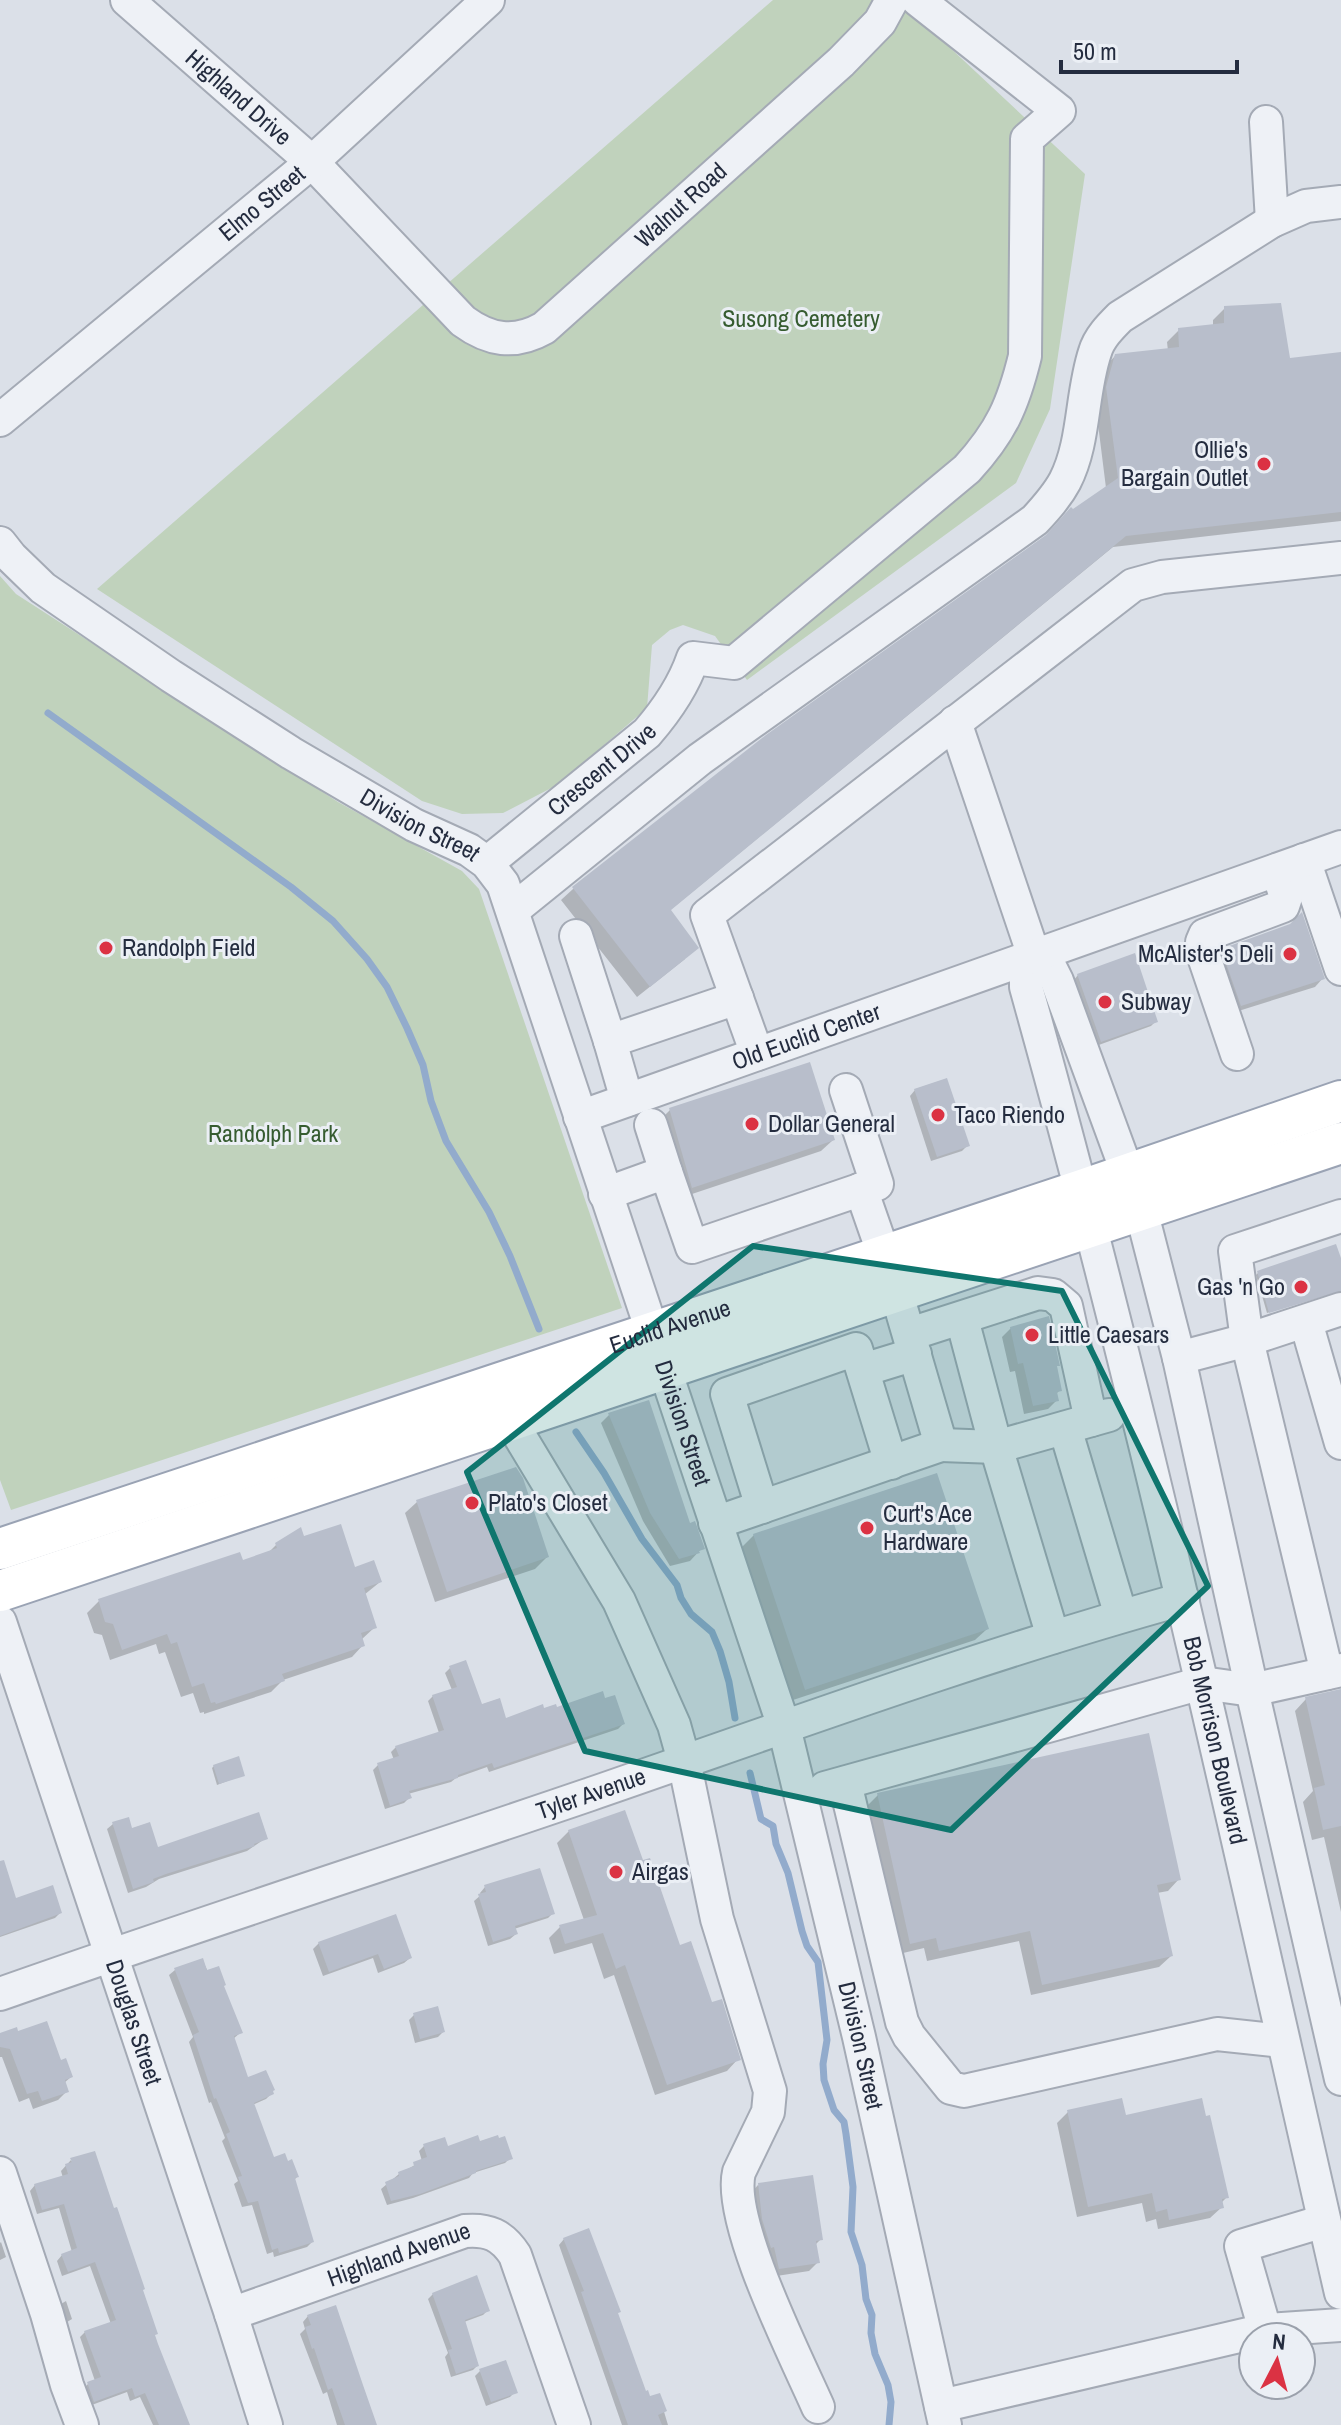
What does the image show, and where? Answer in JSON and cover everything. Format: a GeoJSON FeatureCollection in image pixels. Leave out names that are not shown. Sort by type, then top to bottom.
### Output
{"type":"FeatureCollection","features":[{"type":"Feature","properties":{"kind":"main road","name":"Euclid Avenue"},"geometry":{"type":"LineString","coordinates":[[1086,1208],[1126,1174],[1341,1101]]}},
{"type":"Feature","properties":{"kind":"main road","name":"Euclid Avenue"},"geometry":{"type":"LineString","coordinates":[[0,1549],[657,1350],[1086,1208],[1141,1210],[1341,1143]]}},
{"type":"Feature","properties":{"kind":"main road","name":"Euclid Avenue"},"geometry":{"type":"LineString","coordinates":[[0,1591],[510,1420],[657,1350]]}},
{"type":"Feature","properties":{"kind":"street","name":"Highland Drive"},"geometry":{"type":"LineString","coordinates":[[127,0],[312,162],[446,302]]}},
{"type":"Feature","properties":{"kind":"street","name":"Elmo Street"},"geometry":{"type":"LineString","coordinates":[[0,420],[14,396],[312,162],[488,0]]}},
{"type":"Feature","properties":{"kind":"street","name":"Walnut Road"},"geometry":{"type":"LineString","coordinates":[[446,302],[478,332],[496,338],[519,338],[544,328],[841,62],[880,22],[892,0]]}},
{"type":"Feature","properties":{"kind":"street","name":"Crescent Drive"},"geometry":{"type":"LineString","coordinates":[[487,863],[647,733],[668,709],[687,676],[693,658],[734,663],[967,469],[989,444],[1012,402],[1025,356],[1027,139],[1059,111],[918,0]]}},
{"type":"Feature","properties":{"kind":"street"},"geometry":{"type":"LineString","coordinates":[[1266,122],[1272,221]]}},
{"type":"Feature","properties":{"kind":"street"},"geometry":{"type":"LineString","coordinates":[[513,910],[700,759],[1035,520],[1053,501],[1066,479],[1075,454],[1095,352],[1105,332],[1120,317],[1272,221],[1306,206],[1341,202]]}},
{"type":"Feature","properties":{"kind":"street","name":"Division Street"},"geometry":{"type":"LineString","coordinates":[[0,543],[43,588],[171,676],[291,753],[414,825],[469,850],[487,863],[503,884],[784,1727],[859,2037],[943,2416]]}},
{"type":"Feature","properties":{"kind":"street"},"geometry":{"type":"LineString","coordinates":[[757,1054],[707,915],[1133,585],[1162,577],[1338,568]]}},
{"type":"Feature","properties":{"kind":"street"},"geometry":{"type":"LineString","coordinates":[[955,722],[1034,956],[1048,963],[1057,981],[1126,1174]]}},
{"type":"Feature","properties":{"kind":"street","name":"Old Euclid Center"},"geometry":{"type":"LineString","coordinates":[[580,1117],[1341,847]]}},
{"type":"Feature","properties":{"kind":"street"},"geometry":{"type":"LineString","coordinates":[[1290,865],[1341,969]]}},
{"type":"Feature","properties":{"kind":"street"},"geometry":{"type":"LineString","coordinates":[[1237,1054],[1202,951],[1202,942],[1205,935],[1283,906],[1290,865]]}},
{"type":"Feature","properties":{"kind":"street"},"geometry":{"type":"LineString","coordinates":[[576,936],[627,1100]]}},
{"type":"Feature","properties":{"kind":"street"},"geometry":{"type":"LineString","coordinates":[[1034,956],[1026,969],[1026,987],[1086,1208]]}},
{"type":"Feature","properties":{"kind":"street"},"geometry":{"type":"LineString","coordinates":[[610,1041],[737,998]]}},
{"type":"Feature","properties":{"kind":"street"},"geometry":{"type":"LineString","coordinates":[[651,1125],[692,1247],[877,1184],[846,1090]]}},
{"type":"Feature","properties":{"kind":"street"},"geometry":{"type":"LineString","coordinates":[[605,1194],[666,1172]]}},
{"type":"Feature","properties":{"kind":"street","name":"Bob Morrison Boulevard"},"geometry":{"type":"LineString","coordinates":[[1126,1174],[1141,1210],[1179,1358],[1341,2079]]}},
{"type":"Feature","properties":{"kind":"street"},"geometry":{"type":"LineString","coordinates":[[861,1189],[890,1273],[941,1445]]}},
{"type":"Feature","properties":{"kind":"street","name":"Bob Morrison Boulevard"},"geometry":{"type":"LineString","coordinates":[[1086,1208],[1183,1599],[1341,2293]]}},
{"type":"Feature","properties":{"kind":"street"},"geometry":{"type":"LineString","coordinates":[[802,1794],[1202,1683],[1252,1690],[1334,1671],[1247,1340],[1235,1251],[1341,1216]]}},
{"type":"Feature","properties":{"kind":"street"},"geometry":{"type":"LineString","coordinates":[[863,1370],[962,1319],[1038,1293],[1053,1295],[1066,1306],[1078,1424],[1121,1616]]}},
{"type":"Feature","properties":{"kind":"street"},"geometry":{"type":"LineString","coordinates":[[1179,1358],[1247,1340],[1341,1309]]}},
{"type":"Feature","properties":{"kind":"street"},"geometry":{"type":"LineString","coordinates":[[962,1319],[996,1447],[1053,1637]]}},
{"type":"Feature","properties":{"kind":"street"},"geometry":{"type":"LineString","coordinates":[[1306,1322],[1341,1443]]}},
{"type":"Feature","properties":{"kind":"street"},"geometry":{"type":"LineString","coordinates":[[762,1507],[727,1394],[856,1349],[891,1463]]}},
{"type":"Feature","properties":{"kind":"street"},"geometry":{"type":"LineString","coordinates":[[715,1523],[941,1445],[996,1447],[1136,1409]]}},
{"type":"Feature","properties":{"kind":"street"},"geometry":{"type":"LineString","coordinates":[[510,1420],[619,1601],[674,1725],[717,1919],[770,2091],[768,2112],[739,2172],[739,2203],[758,2269],[818,2407]]}},
{"type":"Feature","properties":{"kind":"street","name":"Tyler Avenue"},"geometry":{"type":"LineString","coordinates":[[0,1994],[340,1880],[831,1709],[1053,1637],[1183,1599]]}},
{"type":"Feature","properties":{"kind":"street","name":"Douglas Street"},"geometry":{"type":"LineString","coordinates":[[0,1622],[266,2425]]}},
{"type":"Feature","properties":{"kind":"street"},"geometry":{"type":"LineString","coordinates":[[845,1783],[902,2022],[909,2036],[951,2088],[964,2091],[1217,2034],[1283,2041]]}},
{"type":"Feature","properties":{"kind":"street"},"geometry":{"type":"LineString","coordinates":[[859,2037],[902,2022]]}},
{"type":"Feature","properties":{"kind":"street"},"geometry":{"type":"LineString","coordinates":[[0,2173],[82,2425]]}},
{"type":"Feature","properties":{"kind":"street"},"geometry":{"type":"LineString","coordinates":[[1262,2321],[1241,2246],[1324,2221]]}},
{"type":"Feature","properties":{"kind":"street","name":"Highland Avenue"},"geometry":{"type":"LineString","coordinates":[[231,2314],[465,2231],[480,2230],[495,2234],[507,2242],[515,2255],[574,2425]]}},
{"type":"Feature","properties":{"kind":"street"},"geometry":{"type":"LineString","coordinates":[[1317,2327],[1341,2325]]}},
{"type":"Feature","properties":{"kind":"street"},"geometry":{"type":"LineString","coordinates":[[943,2416],[1237,2337]]}},
{"type":"Feature","properties":{"kind":"highlighted area"},"geometry":{"type":"Polygon","coordinates":[[[753,1246],[1062,1291],[1208,1586],[951,1830],[585,1751],[467,1472],[753,1246]]]}},
{"type":"Feature","properties":{"kind":"green space","name":"Susong Cemetery"},"geometry":{"type":"Polygon","coordinates":[[[773,0],[902,0],[1085,174],[1050,409],[1016,483],[747,680],[715,636],[683,625],[670,630],[652,645],[647,708],[559,784],[503,813],[462,814],[422,801],[97,589],[773,0]]]}},
{"type":"Feature","properties":{"kind":"green space","name":"Randolph Park"},"geometry":{"type":"Polygon","coordinates":[[[0,576],[16,594],[338,802],[462,871],[479,889],[622,1308],[11,1510],[0,1480],[0,576]]]}},
{"type":"Feature","properties":{"kind":"building"},"geometry":{"type":"Polygon","coordinates":[[[1281,303],[1290,358],[1341,352],[1341,512],[1126,536],[671,910],[699,948],[650,987],[572,887],[766,735],[1046,535],[1071,507],[1073,509],[1118,478],[1106,387],[1115,354],[1179,347],[1178,328],[1224,323],[1224,306],[1281,303]]]}},
{"type":"Feature","properties":{"kind":"building","name":"McAlister's Deli"},"geometry":{"type":"Polygon","coordinates":[[[1302,912],[1325,979],[1241,1006],[1221,949],[1290,924],[1302,912]]]}},
{"type":"Feature","properties":{"kind":"building"},"geometry":{"type":"Polygon","coordinates":[[[1135,953],[1158,1022],[1101,1042],[1077,974],[1135,953]]]}},
{"type":"Feature","properties":{"kind":"building","name":"Dollar General"},"geometry":{"type":"Polygon","coordinates":[[[810,1062],[835,1140],[692,1188],[669,1108],[810,1062]]]}},
{"type":"Feature","properties":{"kind":"building"},"geometry":{"type":"Polygon","coordinates":[[[947,1078],[970,1146],[937,1157],[914,1089],[947,1078]]]}},
{"type":"Feature","properties":{"kind":"building","name":"Gas 'n Go"},"geometry":{"type":"Polygon","coordinates":[[[1336,1244],[1341,1258],[1341,1291],[1269,1313],[1257,1271],[1336,1244]]]}},
{"type":"Feature","properties":{"kind":"building"},"geometry":{"type":"Polygon","coordinates":[[[1049,1316],[1062,1391],[1057,1392],[1059,1401],[1033,1406],[1023,1363],[1018,1364],[1010,1327],[1049,1316]]]}},
{"type":"Feature","properties":{"kind":"building"},"geometry":{"type":"Polygon","coordinates":[[[649,1400],[690,1523],[695,1521],[705,1549],[679,1559],[650,1513],[608,1413],[649,1400]]]}},
{"type":"Feature","properties":{"kind":"building"},"geometry":{"type":"Polygon","coordinates":[[[516,1467],[523,1478],[549,1557],[447,1592],[416,1500],[516,1467]]]}},
{"type":"Feature","properties":{"kind":"building"},"geometry":{"type":"Polygon","coordinates":[[[937,1473],[989,1629],[805,1690],[753,1534],[937,1473]]]}},
{"type":"Feature","properties":{"kind":"building"},"geometry":{"type":"Polygon","coordinates":[[[341,1524],[355,1567],[374,1560],[382,1582],[364,1588],[377,1628],[361,1633],[365,1646],[282,1674],[285,1681],[211,1703],[204,1683],[192,1687],[177,1642],[171,1644],[167,1634],[122,1650],[113,1624],[105,1622],[98,1599],[240,1552],[243,1560],[277,1548],[275,1543],[301,1527],[304,1536],[341,1524]]]}},
{"type":"Feature","properties":{"kind":"building"},"geometry":{"type":"Polygon","coordinates":[[[466,1660],[482,1704],[500,1698],[506,1718],[543,1704],[544,1708],[556,1704],[557,1707],[603,1691],[605,1698],[615,1695],[625,1724],[494,1768],[492,1763],[458,1775],[458,1778],[409,1791],[412,1798],[390,1806],[377,1763],[399,1756],[395,1746],[444,1730],[432,1695],[457,1687],[449,1666],[466,1660]]]}},
{"type":"Feature","properties":{"kind":"building"},"geometry":{"type":"Polygon","coordinates":[[[1341,1689],[1341,1826],[1323,1830],[1314,1788],[1325,1785],[1305,1697],[1341,1689]]]}},
{"type":"Feature","properties":{"kind":"building"},"geometry":{"type":"Polygon","coordinates":[[[1149,1733],[1181,1880],[1157,1885],[1173,1956],[1042,1985],[1030,1931],[939,1951],[936,1938],[910,1944],[877,1793],[1149,1733]]]}},
{"type":"Feature","properties":{"kind":"building"},"geometry":{"type":"Polygon","coordinates":[[[239,1756],[245,1776],[219,1784],[213,1765],[239,1756]]]}},
{"type":"Feature","properties":{"kind":"building"},"geometry":{"type":"Polygon","coordinates":[[[625,1810],[643,1860],[650,1858],[680,1945],[691,1941],[712,2002],[722,1999],[741,2060],[667,2085],[625,1965],[616,1969],[603,1933],[565,1944],[559,1925],[597,1915],[568,1830],[625,1810]]]}},
{"type":"Feature","properties":{"kind":"building"},"geometry":{"type":"Polygon","coordinates":[[[259,1812],[268,1839],[255,1846],[166,1874],[133,1889],[112,1822],[129,1817],[132,1828],[150,1822],[158,1847],[259,1812]]]}},
{"type":"Feature","properties":{"kind":"building"},"geometry":{"type":"Polygon","coordinates":[[[4,1860],[16,1898],[53,1885],[62,1913],[0,1936],[0,1861],[4,1860]]]}},
{"type":"Feature","properties":{"kind":"building"},"geometry":{"type":"Polygon","coordinates":[[[540,1868],[555,1914],[515,1926],[518,1934],[493,1942],[478,1894],[486,1892],[484,1885],[540,1868]]]}},
{"type":"Feature","properties":{"kind":"building"},"geometry":{"type":"Polygon","coordinates":[[[396,1914],[412,1958],[384,1969],[378,1954],[329,1972],[318,1942],[396,1914]]]}},
{"type":"Feature","properties":{"kind":"building"},"geometry":{"type":"Polygon","coordinates":[[[203,1958],[207,1970],[219,1966],[243,2033],[234,2036],[248,2077],[266,2070],[275,2090],[274,2094],[254,2103],[274,2157],[285,2153],[288,2161],[292,2159],[314,2242],[279,2253],[278,2248],[272,2250],[258,2201],[248,2203],[238,2177],[242,2176],[226,2134],[230,2132],[214,2099],[193,2035],[199,2032],[174,1968],[203,1958]]]}},
{"type":"Feature","properties":{"kind":"building"},"geometry":{"type":"Polygon","coordinates":[[[438,2006],[445,2032],[420,2039],[413,2013],[438,2006]]]}},
{"type":"Feature","properties":{"kind":"building"},"geometry":{"type":"Polygon","coordinates":[[[47,2021],[61,2060],[66,2058],[73,2077],[65,2080],[69,2092],[42,2101],[38,2091],[27,2094],[10,2049],[0,2047],[0,2033],[17,2027],[18,2031],[47,2021]]]}},
{"type":"Feature","properties":{"kind":"building"},"geometry":{"type":"Polygon","coordinates":[[[1122,2098],[1126,2115],[1202,2098],[1206,2116],[1210,2115],[1229,2198],[1222,2199],[1224,2208],[1169,2220],[1167,2209],[1156,2212],[1152,2193],[1088,2207],[1067,2110],[1122,2098]]]}},
{"type":"Feature","properties":{"kind":"building"},"geometry":{"type":"Polygon","coordinates":[[[478,2135],[480,2141],[505,2136],[513,2159],[420,2194],[391,2201],[385,2182],[399,2176],[398,2172],[414,2166],[413,2162],[427,2157],[423,2144],[445,2137],[448,2146],[478,2135]]]}},
{"type":"Feature","properties":{"kind":"building"},"geometry":{"type":"Polygon","coordinates":[[[95,2151],[145,2289],[158,2344],[190,2425],[159,2425],[145,2393],[135,2397],[132,2388],[94,2402],[87,2382],[101,2377],[84,2331],[116,2320],[95,2262],[68,2272],[61,2254],[77,2248],[64,2204],[42,2210],[34,2184],[68,2174],[65,2164],[72,2162],[70,2158],[95,2151]]]}},
{"type":"Feature","properties":{"kind":"building"},"geometry":{"type":"Polygon","coordinates":[[[813,2175],[823,2240],[816,2241],[820,2263],[779,2269],[762,2219],[758,2183],[813,2175]]]}},
{"type":"Feature","properties":{"kind":"building"},"geometry":{"type":"Polygon","coordinates":[[[589,2228],[621,2312],[618,2313],[646,2391],[650,2396],[660,2393],[667,2411],[658,2415],[662,2425],[628,2425],[581,2292],[584,2291],[563,2238],[589,2228]]]}},
{"type":"Feature","properties":{"kind":"building"},"geometry":{"type":"Polygon","coordinates":[[[477,2275],[490,2311],[465,2320],[479,2366],[456,2374],[448,2350],[452,2349],[432,2293],[477,2275]]]}},
{"type":"Feature","properties":{"kind":"building"},"geometry":{"type":"Polygon","coordinates":[[[336,2305],[377,2425],[345,2425],[332,2388],[328,2390],[312,2349],[305,2327],[311,2325],[307,2315],[336,2305]]]}},
{"type":"Feature","properties":{"kind":"building"},"geometry":{"type":"Polygon","coordinates":[[[506,2360],[518,2393],[491,2402],[479,2369],[506,2360]]]}},
{"type":"Feature","properties":{"kind":"waterway"},"geometry":{"type":"LineString","coordinates":[[48,713],[291,887],[333,921],[367,959],[387,987],[407,1028],[423,1065],[431,1101],[446,1141],[489,1212],[539,1329]]}},
{"type":"Feature","properties":{"kind":"waterway"},"geometry":{"type":"LineString","coordinates":[[576,1432],[642,1539],[677,1585],[691,1614],[712,1632],[729,1682],[735,1718]]}},
{"type":"Feature","properties":{"kind":"waterway"},"geometry":{"type":"LineString","coordinates":[[750,1773],[761,1819],[773,1826],[802,1931],[807,1946],[818,1962],[827,2040],[824,2080],[834,2110],[844,2122],[853,2187],[851,2232],[862,2265],[866,2299],[872,2315],[875,2354],[888,2385],[891,2402],[889,2425]]}},
{"type":"Feature","properties":{"kind":"place","name":"Ollie's Bargain Outlet"},"geometry":{"type":"Point","coordinates":[1264,464]}},
{"type":"Feature","properties":{"kind":"place","name":"Randolph Field"},"geometry":{"type":"Point","coordinates":[106,948]}},
{"type":"Feature","properties":{"kind":"place","name":"McAlister's Deli"},"geometry":{"type":"Point","coordinates":[1290,954]}},
{"type":"Feature","properties":{"kind":"place","name":"Subway"},"geometry":{"type":"Point","coordinates":[1105,1002]}},
{"type":"Feature","properties":{"kind":"place","name":"Taco Riendo"},"geometry":{"type":"Point","coordinates":[938,1115]}},
{"type":"Feature","properties":{"kind":"place","name":"Dollar General"},"geometry":{"type":"Point","coordinates":[752,1124]}},
{"type":"Feature","properties":{"kind":"place","name":"Gas 'n Go"},"geometry":{"type":"Point","coordinates":[1301,1287]}},
{"type":"Feature","properties":{"kind":"place","name":"Little Caesars"},"geometry":{"type":"Point","coordinates":[1032,1335]}},
{"type":"Feature","properties":{"kind":"place","name":"Plato's Closet"},"geometry":{"type":"Point","coordinates":[472,1503]}},
{"type":"Feature","properties":{"kind":"place","name":"Curt's Ace Hardware"},"geometry":{"type":"Point","coordinates":[867,1528]}},
{"type":"Feature","properties":{"kind":"place","name":"Airgas"},"geometry":{"type":"Point","coordinates":[616,1872]}}]}
